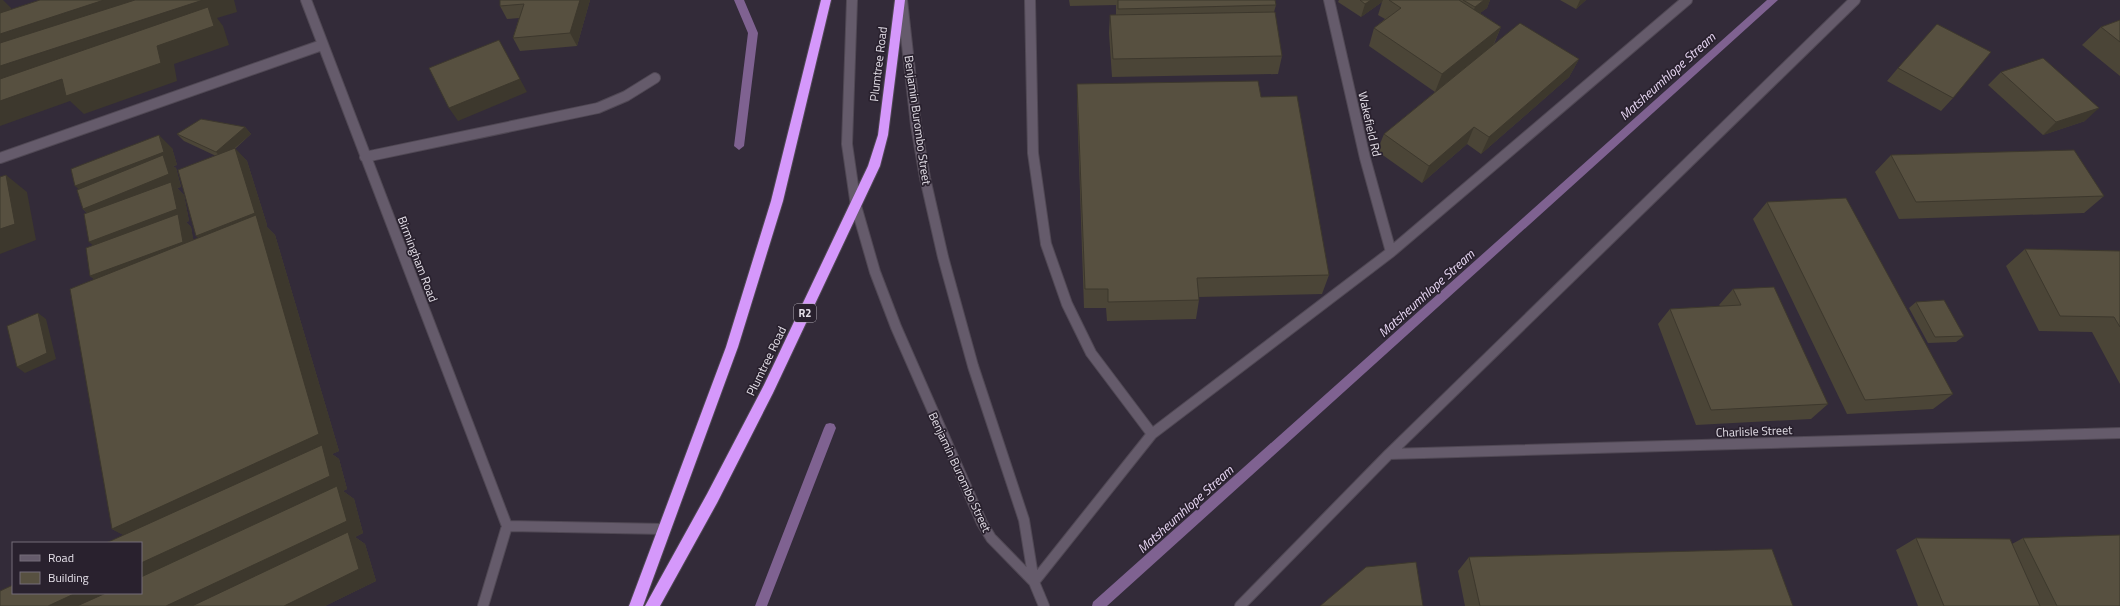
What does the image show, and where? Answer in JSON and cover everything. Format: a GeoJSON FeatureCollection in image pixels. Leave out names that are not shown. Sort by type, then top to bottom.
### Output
{"type":"FeatureCollection","features":[{"type":"Feature","properties":{"kind":"highway"},"geometry":{"type":"LineString","coordinates":[[636,606],[732,346],[777,201],[826,0]]}},
{"type":"Feature","properties":{"kind":"highway","name":"Plumtree Road"},"geometry":{"type":"LineString","coordinates":[[652,606],[687,546],[754,418],[874,166],[883,135],[901,0]]}},
{"type":"Feature","properties":{"kind":"street","name":"Birmingham Road"},"geometry":{"type":"LineString","coordinates":[[306,0],[507,526]]}},
{"type":"Feature","properties":{"kind":"street","name":"Benjamin Burombo Street"},"geometry":{"type":"LineString","coordinates":[[852,0],[847,144],[856,206],[875,272],[896,328],[982,524],[991,538],[1034,582]]}},
{"type":"Feature","properties":{"kind":"street","name":"Benjamin Burombo Street"},"geometry":{"type":"LineString","coordinates":[[901,0],[916,125],[927,186],[943,257],[973,366],[1024,520],[1034,582]]}},
{"type":"Feature","properties":{"kind":"street"},"geometry":{"type":"LineString","coordinates":[[1030,0],[1033,153],[1046,244],[1067,304],[1091,352],[1152,434]]}},
{"type":"Feature","properties":{"kind":"street","name":"Wakefield Rd"},"geometry":{"type":"LineString","coordinates":[[1329,0],[1365,158],[1391,252]]}},
{"type":"Feature","properties":{"kind":"street"},"geometry":{"type":"LineString","coordinates":[[1043,603],[1034,582],[1152,434],[1391,252],[1687,0]]}},
{"type":"Feature","properties":{"kind":"street"},"geometry":{"type":"LineString","coordinates":[[1240,606],[1389,454],[1855,0]]}},
{"type":"Feature","properties":{"kind":"street"},"geometry":{"type":"LineString","coordinates":[[0,158],[322,45]]}},
{"type":"Feature","properties":{"kind":"street"},"geometry":{"type":"LineString","coordinates":[[365,157],[598,108],[626,96],[655,78]]}},
{"type":"Feature","properties":{"kind":"street","name":"Charlisle Street"},"geometry":{"type":"LineString","coordinates":[[1389,454],[2120,433]]}},
{"type":"Feature","properties":{"kind":"street"},"geometry":{"type":"LineString","coordinates":[[483,606],[507,526],[664,529]]}},
{"type":"Feature","properties":{"kind":"building"},"geometry":{"type":"Polygon","coordinates":[[[40,0],[104,0],[0,34],[0,13],[40,0]]]}},
{"type":"Feature","properties":{"kind":"building"},"geometry":{"type":"Polygon","coordinates":[[[135,0],[203,0],[0,66],[0,43],[135,0]]]}},
{"type":"Feature","properties":{"kind":"building"},"geometry":{"type":"Polygon","coordinates":[[[500,0],[580,0],[570,33],[513,38],[524,4],[500,6],[500,0]]]}},
{"type":"Feature","properties":{"kind":"building"},"geometry":{"type":"Polygon","coordinates":[[[1118,0],[1275,0],[1276,5],[1118,9],[1118,0]]]}},
{"type":"Feature","properties":{"kind":"building"},"geometry":{"type":"Polygon","coordinates":[[[1360,0],[1371,0],[1365,4],[1360,0]]]}},
{"type":"Feature","properties":{"kind":"building"},"geometry":{"type":"Polygon","coordinates":[[[1389,0],[1459,0],[1501,27],[1442,74],[1374,28],[1401,8],[1389,0]]]}},
{"type":"Feature","properties":{"kind":"building"},"geometry":{"type":"Polygon","coordinates":[[[1463,0],[1484,0],[1475,7],[1463,0]]]}},
{"type":"Feature","properties":{"kind":"building"},"geometry":{"type":"Polygon","coordinates":[[[208,7],[214,26],[157,46],[161,63],[66,96],[62,79],[0,101],[0,79],[208,7]]]}},
{"type":"Feature","properties":{"kind":"building"},"geometry":{"type":"Polygon","coordinates":[[[1275,12],[1282,56],[1113,59],[1110,15],[1275,12]]]}},
{"type":"Feature","properties":{"kind":"building"},"geometry":{"type":"Polygon","coordinates":[[[2120,20],[2120,42],[2101,27],[2120,20]]]}},
{"type":"Feature","properties":{"kind":"building"},"geometry":{"type":"Polygon","coordinates":[[[1520,23],[1579,59],[1489,137],[1474,127],[1429,166],[1384,134],[1520,23]]]}},
{"type":"Feature","properties":{"kind":"building"},"geometry":{"type":"Polygon","coordinates":[[[1937,24],[1991,52],[1953,98],[1898,68],[1937,24]]]}},
{"type":"Feature","properties":{"kind":"building"},"geometry":{"type":"Polygon","coordinates":[[[499,40],[520,79],[449,108],[429,68],[499,40]]]}},
{"type":"Feature","properties":{"kind":"building"},"geometry":{"type":"Polygon","coordinates":[[[2043,58],[2099,108],[2056,122],[2001,72],[2043,58]]]}},
{"type":"Feature","properties":{"kind":"building"},"geometry":{"type":"Polygon","coordinates":[[[1258,81],[1261,97],[1297,96],[1329,275],[1197,278],[1199,300],[1108,302],[1108,289],[1085,289],[1077,84],[1258,81]]]}},
{"type":"Feature","properties":{"kind":"building"},"geometry":{"type":"Polygon","coordinates":[[[201,119],[245,127],[216,152],[177,134],[201,119]]]}},
{"type":"Feature","properties":{"kind":"building"},"geometry":{"type":"Polygon","coordinates":[[[159,135],[164,152],[75,186],[71,169],[159,135]]]}},
{"type":"Feature","properties":{"kind":"building"},"geometry":{"type":"Polygon","coordinates":[[[235,148],[255,213],[196,236],[178,170],[235,148]]]}},
{"type":"Feature","properties":{"kind":"building"},"geometry":{"type":"Polygon","coordinates":[[[2074,150],[2104,196],[1916,202],[1891,155],[2074,150]]]}},
{"type":"Feature","properties":{"kind":"building"},"geometry":{"type":"Polygon","coordinates":[[[163,155],[169,174],[83,209],[77,190],[163,155]]]}},
{"type":"Feature","properties":{"kind":"building"},"geometry":{"type":"Polygon","coordinates":[[[6,175],[15,224],[0,229],[0,177],[6,175]]]}},
{"type":"Feature","properties":{"kind":"building"},"geometry":{"type":"Polygon","coordinates":[[[171,182],[177,209],[89,242],[84,214],[171,182]]]}},
{"type":"Feature","properties":{"kind":"building"},"geometry":{"type":"Polygon","coordinates":[[[1846,198],[1953,394],[1865,400],[1767,202],[1846,198]]]}},
{"type":"Feature","properties":{"kind":"building"},"geometry":{"type":"Polygon","coordinates":[[[178,214],[183,242],[90,276],[86,248],[178,214]]]}},
{"type":"Feature","properties":{"kind":"building"},"geometry":{"type":"Polygon","coordinates":[[[256,215],[319,434],[112,529],[70,289],[256,215]]]}},
{"type":"Feature","properties":{"kind":"building"},"geometry":{"type":"Polygon","coordinates":[[[2025,249],[2120,251],[2120,327],[2114,317],[2060,316],[2025,249]]]}},
{"type":"Feature","properties":{"kind":"building"},"geometry":{"type":"Polygon","coordinates":[[[1774,287],[1828,404],[1711,410],[1670,309],[1741,305],[1733,289],[1774,287]]]}},
{"type":"Feature","properties":{"kind":"building"},"geometry":{"type":"Polygon","coordinates":[[[1944,300],[1964,336],[1935,337],[1916,302],[1944,300]]]}},
{"type":"Feature","properties":{"kind":"building"},"geometry":{"type":"Polygon","coordinates":[[[38,313],[47,353],[17,367],[7,326],[38,313]]]}},
{"type":"Feature","properties":{"kind":"building"},"geometry":{"type":"Polygon","coordinates":[[[322,445],[330,476],[142,563],[142,542],[108,542],[322,445]]]}},
{"type":"Feature","properties":{"kind":"building"},"geometry":{"type":"Polygon","coordinates":[[[337,486],[347,521],[166,606],[77,606],[104,594],[142,594],[142,577],[337,486]]]}},
{"type":"Feature","properties":{"kind":"building"},"geometry":{"type":"Polygon","coordinates":[[[348,532],[359,569],[284,606],[192,606],[348,532]]]}},
{"type":"Feature","properties":{"kind":"building"},"geometry":{"type":"Polygon","coordinates":[[[2120,535],[2120,606],[2057,606],[2023,538],[2120,535]]]}},
{"type":"Feature","properties":{"kind":"building"},"geometry":{"type":"Polygon","coordinates":[[[1916,538],[2010,539],[2040,606],[1944,606],[1916,538]]]}},
{"type":"Feature","properties":{"kind":"building"},"geometry":{"type":"Polygon","coordinates":[[[1772,549],[1793,606],[1480,606],[1469,557],[1772,549]]]}},
{"type":"Feature","properties":{"kind":"building"},"geometry":{"type":"Polygon","coordinates":[[[1416,562],[1423,606],[1320,606],[1366,567],[1416,562]]]}},
{"type":"Feature","properties":{"kind":"building"},"geometry":{"type":"Polygon","coordinates":[[[12,585],[12,594],[74,594],[48,606],[0,606],[0,591],[12,585]]]}},
{"type":"Feature","properties":{"kind":"waterway"},"geometry":{"type":"LineString","coordinates":[[739,0],[753,33],[739,146]]}},
{"type":"Feature","properties":{"kind":"waterway","name":"Matsheumhlope Stream"},"geometry":{"type":"LineString","coordinates":[[1098,606],[1773,0]]}},
{"type":"Feature","properties":{"kind":"waterway"},"geometry":{"type":"LineString","coordinates":[[761,606],[830,428]]}}]}
